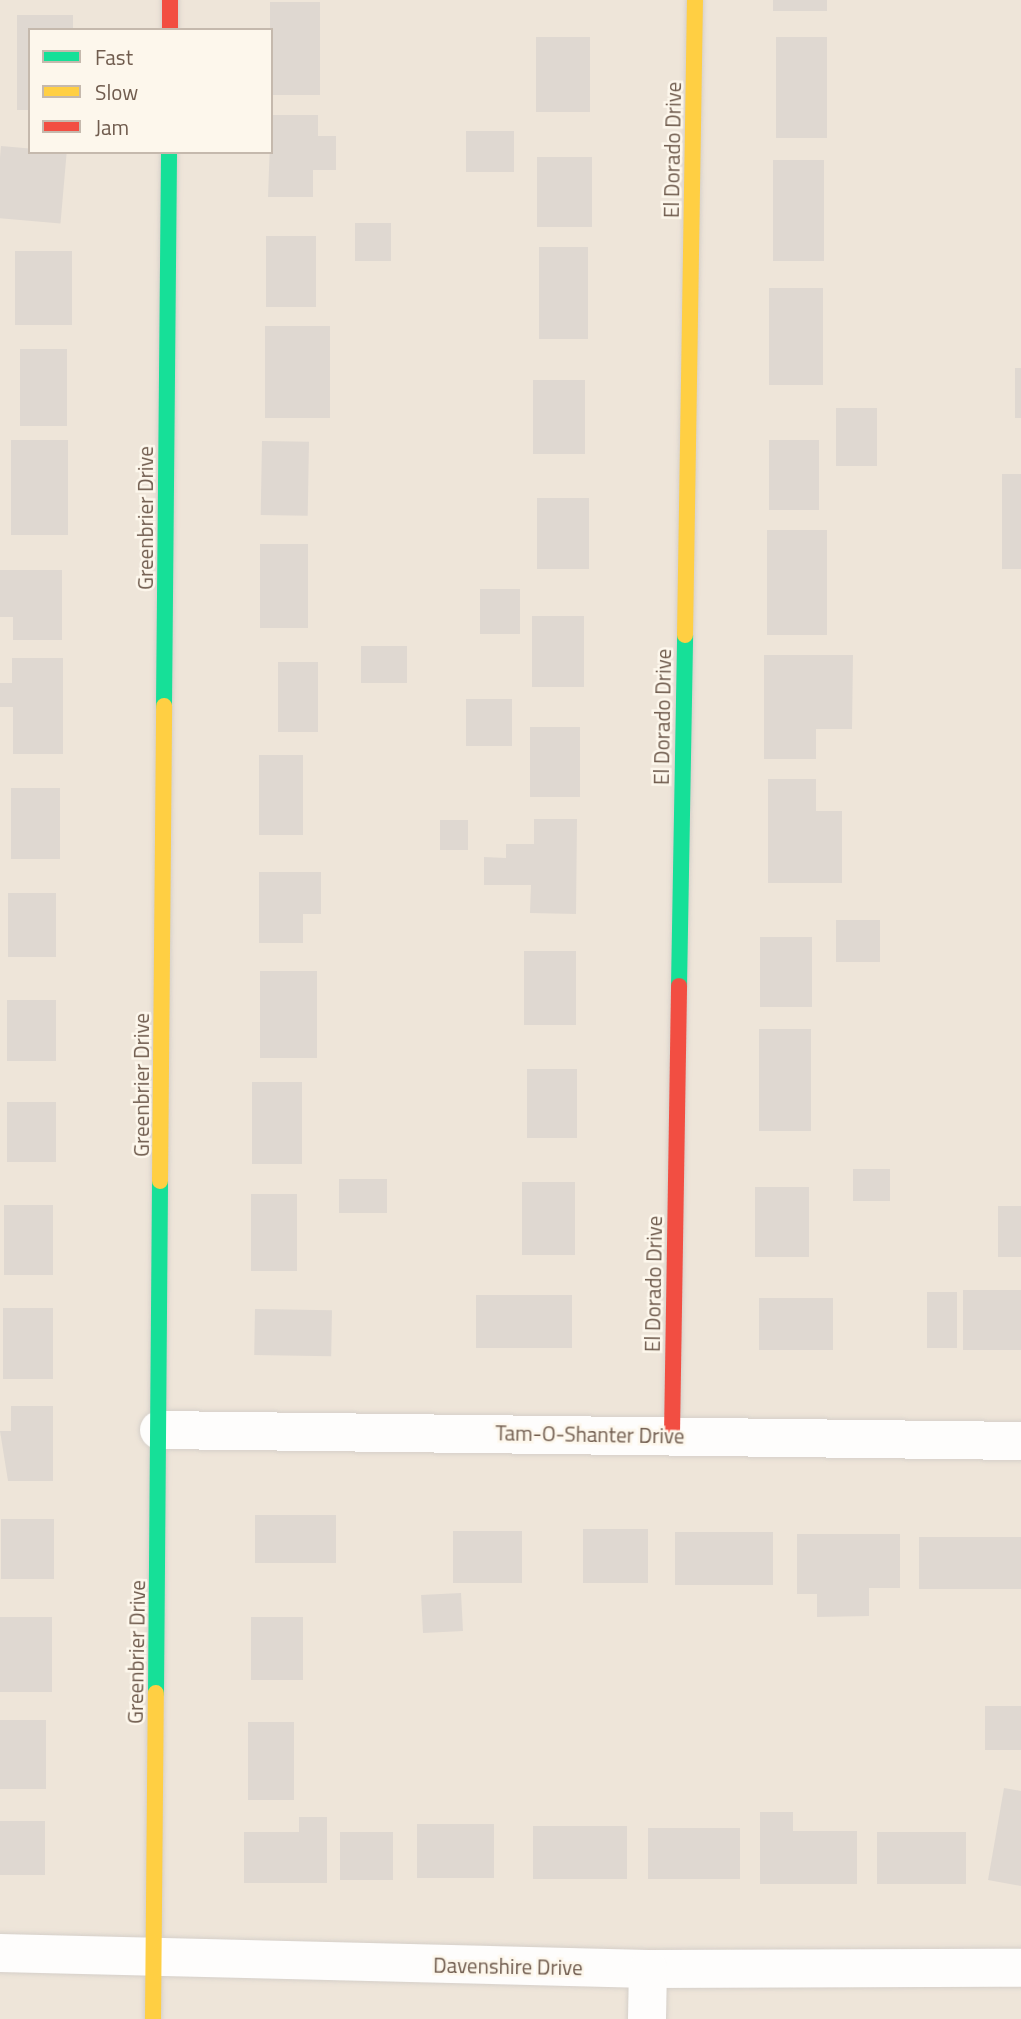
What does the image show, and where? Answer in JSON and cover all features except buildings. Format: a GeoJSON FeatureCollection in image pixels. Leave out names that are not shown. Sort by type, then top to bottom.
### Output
{"type":"FeatureCollection","features":[{"type":"Feature","properties":{"kind":"street"},"geometry":{"type":"LineString","coordinates":[[170,0],[170,28]]}},
{"type":"Feature","properties":{"kind":"street","name":"El Dorado Drive"},"geometry":{"type":"LineString","coordinates":[[672,1435],[695,0]]}},
{"type":"Feature","properties":{"kind":"street","name":"Greenbrier Drive"},"geometry":{"type":"LineString","coordinates":[[153,2019],[169,154]]}},
{"type":"Feature","properties":{"kind":"street","name":"Tam-O-Shanter Drive"},"geometry":{"type":"LineString","coordinates":[[159,1430],[1021,1441]]}},
{"type":"Feature","properties":{"kind":"street","name":"Davenshire Drive"},"geometry":{"type":"LineString","coordinates":[[0,1953],[648,1969],[1018,1968]]}},
{"type":"Feature","properties":{"kind":"street"},"geometry":{"type":"LineString","coordinates":[[647,2019],[648,1969]]}},
{"type":"Feature","properties":{"kind":"shaded area"},"geometry":{"type":"Polygon","coordinates":[[[0,0],[1021,0],[1021,2019],[0,2019],[0,0]]]}},
{"type":"Feature","properties":{"kind":"traffic: fast"},"geometry":{"type":"LineString","coordinates":[[164,706],[169,154]]}},
{"type":"Feature","properties":{"kind":"traffic: fast"},"geometry":{"type":"LineString","coordinates":[[679,986],[685,635]]}},
{"type":"Feature","properties":{"kind":"traffic: fast"},"geometry":{"type":"LineString","coordinates":[[156,1693],[160,1181]]}},
{"type":"Feature","properties":{"kind":"traffic: slow"},"geometry":{"type":"LineString","coordinates":[[685,635],[695,0]]}},
{"type":"Feature","properties":{"kind":"traffic: slow"},"geometry":{"type":"LineString","coordinates":[[160,1181],[164,706]]}},
{"type":"Feature","properties":{"kind":"traffic: slow"},"geometry":{"type":"LineString","coordinates":[[153,2019],[156,1693]]}},
{"type":"Feature","properties":{"kind":"traffic: jam"},"geometry":{"type":"LineString","coordinates":[[170,0],[170,28]]}},
{"type":"Feature","properties":{"kind":"traffic: jam"},"geometry":{"type":"LineString","coordinates":[[672,1435],[679,986]]}}]}
